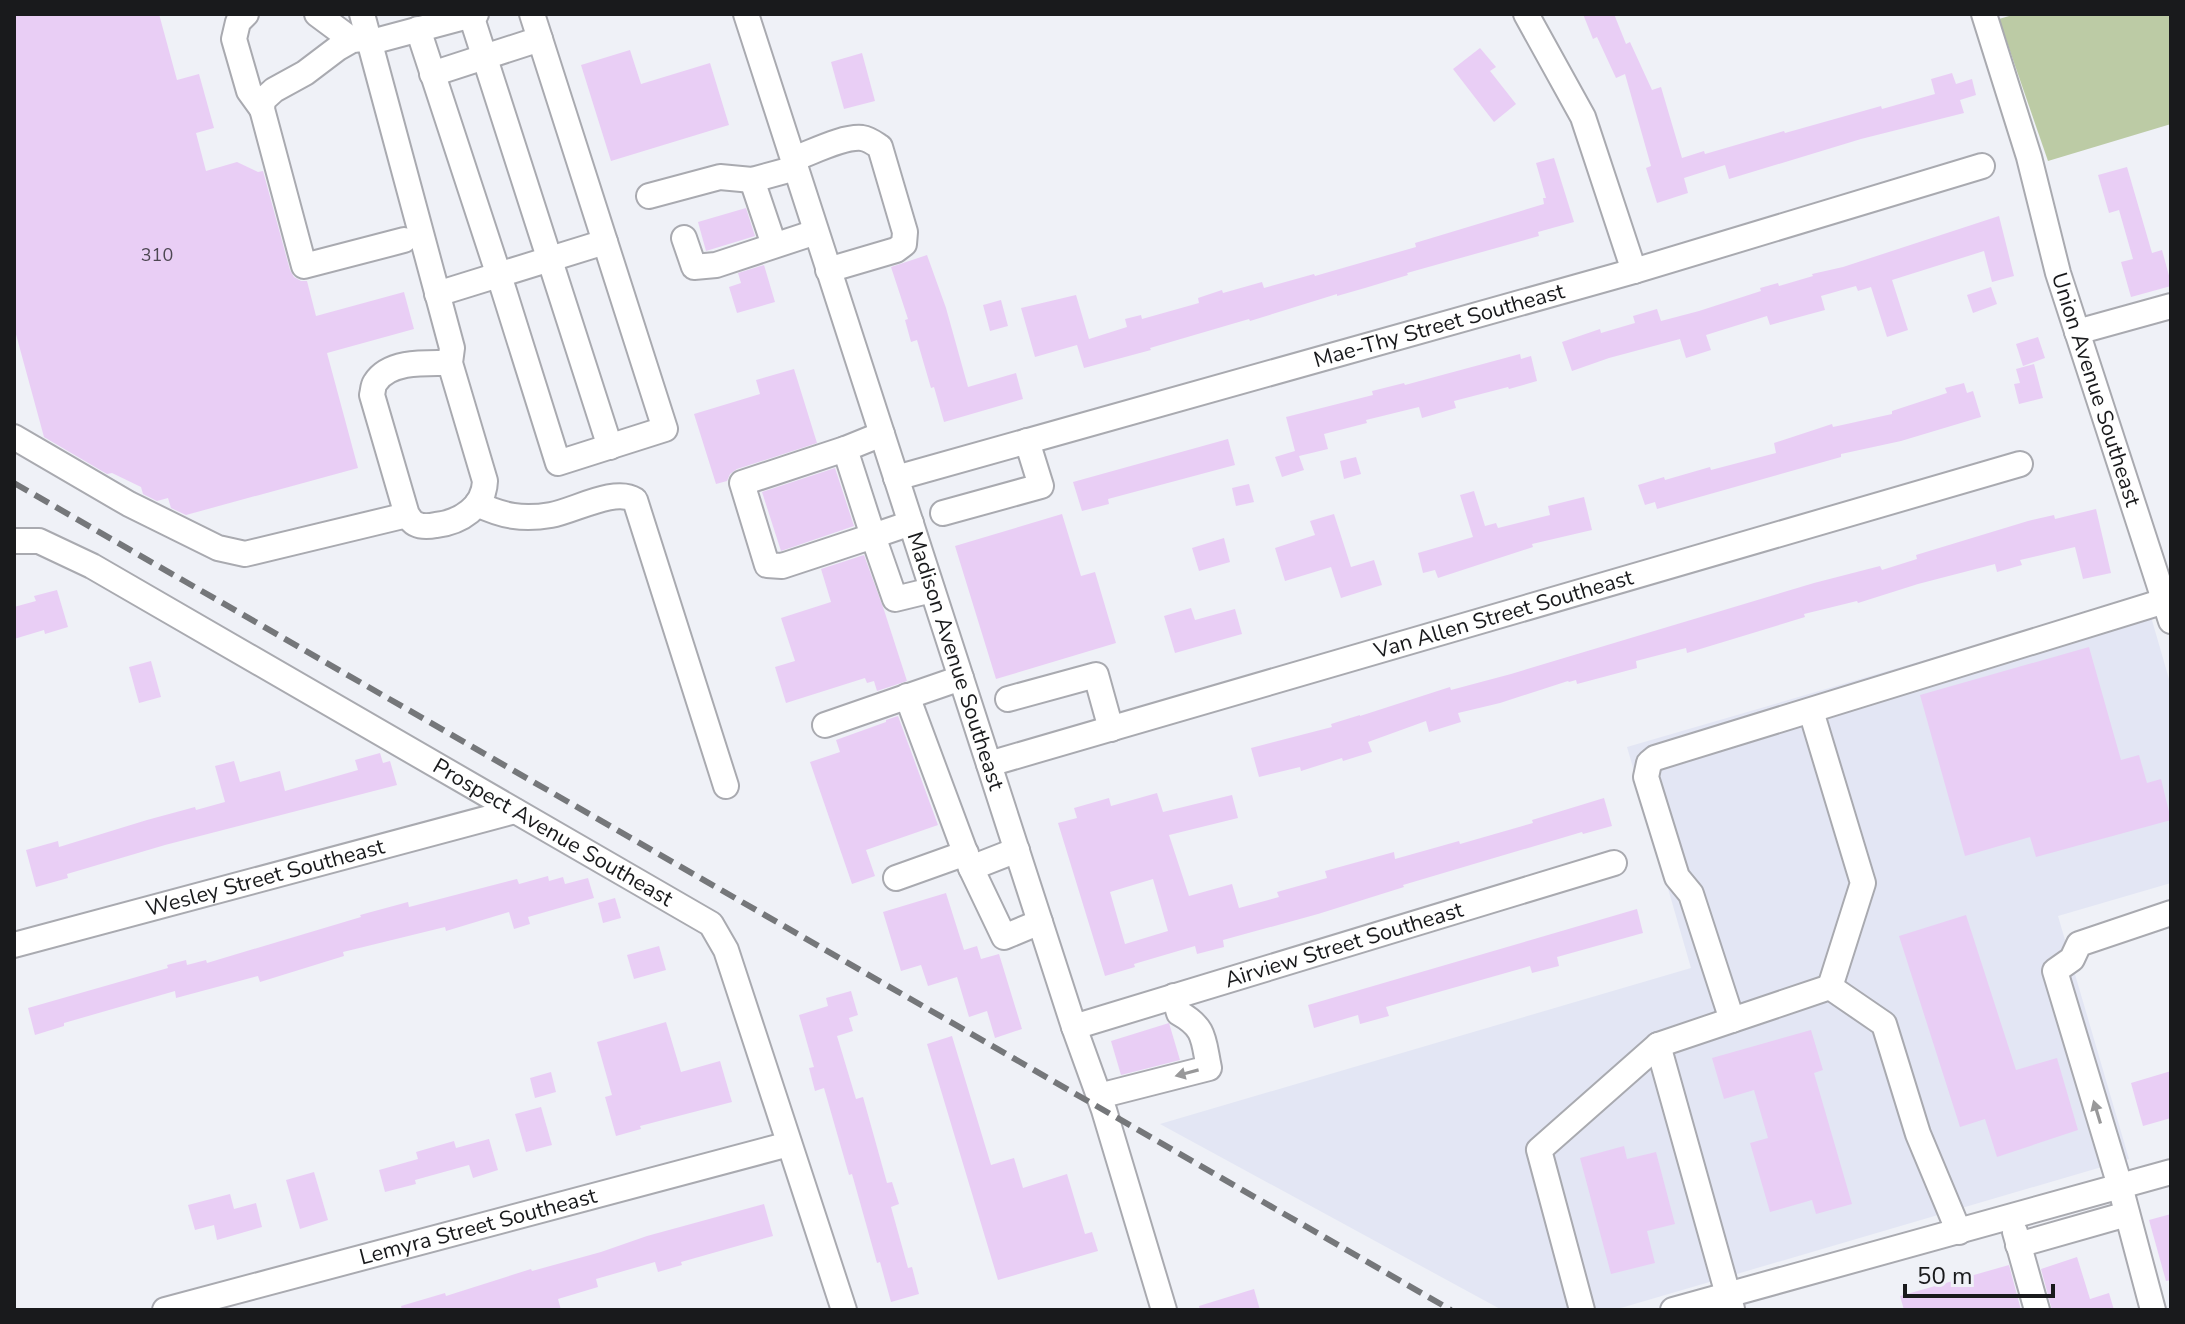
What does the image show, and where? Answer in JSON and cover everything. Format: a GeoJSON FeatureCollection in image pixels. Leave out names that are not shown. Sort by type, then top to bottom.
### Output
{"type":"FeatureCollection","features":[{"type":"Feature","properties":{"kind":"street"},"geometry":{"type":"LineString","coordinates":[[246,14],[238,22],[234,39],[249,91],[262,109],[304,266],[404,240]]}},
{"type":"Feature","properties":{"kind":"street"},"geometry":{"type":"LineString","coordinates":[[317,14],[365,41]]}},
{"type":"Feature","properties":{"kind":"street"},"geometry":{"type":"LineString","coordinates":[[362,14],[365,41],[452,348],[450,363],[485,481],[485,493],[466,515],[451,523],[416,525],[407,515],[372,395],[375,382],[389,371],[412,363],[450,363]]}},
{"type":"Feature","properties":{"kind":"street"},"geometry":{"type":"LineString","coordinates":[[418,29],[558,463],[665,429],[532,14]]}},
{"type":"Feature","properties":{"kind":"street","name":"Madison Avenue Southeast"},"geometry":{"type":"LineString","coordinates":[[746,14],[1099,1096],[1164,1310]]}},
{"type":"Feature","properties":{"kind":"street"},"geometry":{"type":"LineString","coordinates":[[1526,14],[1583,117],[1634,271]]}},
{"type":"Feature","properties":{"kind":"street","name":"Union Avenue Southeast"},"geometry":{"type":"LineString","coordinates":[[1984,14],[2029,157],[2058,273],[2169,607]]}},
{"type":"Feature","properties":{"kind":"street"},"geometry":{"type":"LineString","coordinates":[[262,109],[263,100],[274,90],[365,41],[474,15],[484,57],[610,447]]}},
{"type":"Feature","properties":{"kind":"street"},"geometry":{"type":"LineString","coordinates":[[432,74],[540,39]]}},
{"type":"Feature","properties":{"kind":"street"},"geometry":{"type":"LineString","coordinates":[[649,196],[720,177],[752,180],[848,140],[871,140],[880,147],[905,232],[904,244],[896,250],[828,270]]}},
{"type":"Feature","properties":{"kind":"street","name":"Mae-Thy Street Southeast"},"geometry":{"type":"LineString","coordinates":[[896,478],[1634,271],[1982,166]]}},
{"type":"Feature","properties":{"kind":"street"},"geometry":{"type":"LineString","coordinates":[[752,180],[774,245]]}},
{"type":"Feature","properties":{"kind":"street"},"geometry":{"type":"LineString","coordinates":[[684,238],[694,267],[716,265],[816,232]]}},
{"type":"Feature","properties":{"kind":"street"},"geometry":{"type":"LineString","coordinates":[[437,294],[605,242]]}},
{"type":"Feature","properties":{"kind":"street"},"geometry":{"type":"LineString","coordinates":[[2077,332],[2171,306]]}},
{"type":"Feature","properties":{"kind":"street"},"geometry":{"type":"LineString","coordinates":[[882,434],[742,483],[767,565],[782,566],[911,523]]}},
{"type":"Feature","properties":{"kind":"street"},"geometry":{"type":"LineString","coordinates":[[14,437],[129,504],[218,548],[245,554],[407,515]]}},
{"type":"Feature","properties":{"kind":"street"},"geometry":{"type":"LineString","coordinates":[[943,513],[1041,486],[1027,441]]}},
{"type":"Feature","properties":{"kind":"street"},"geometry":{"type":"LineString","coordinates":[[845,449],[895,599],[932,590]]}},
{"type":"Feature","properties":{"kind":"street","name":"Van Allen Street Southeast"},"geometry":{"type":"LineString","coordinates":[[989,764],[2020,464]]}},
{"type":"Feature","properties":{"kind":"street"},"geometry":{"type":"LineString","coordinates":[[477,504],[502,516],[521,517],[551,515],[616,496],[627,495],[635,500],[726,786]]}},
{"type":"Feature","properties":{"kind":"street","name":"Prospect Avenue Southeast"},"geometry":{"type":"LineString","coordinates":[[14,541],[39,541],[92,566],[711,924],[726,950],[844,1310]]}},
{"type":"Feature","properties":{"kind":"street"},"geometry":{"type":"LineString","coordinates":[[1732,1020],[1691,894],[1677,877],[1646,777],[1649,763],[1655,758],[1811,711],[2169,607]]}},
{"type":"Feature","properties":{"kind":"street"},"geometry":{"type":"LineString","coordinates":[[1008,699],[1096,675],[1111,729]]}},
{"type":"Feature","properties":{"kind":"street"},"geometry":{"type":"LineString","coordinates":[[825,725],[961,678]]}},
{"type":"Feature","properties":{"kind":"street"},"geometry":{"type":"LineString","coordinates":[[907,696],[968,860],[1004,937],[1040,922]]}},
{"type":"Feature","properties":{"kind":"street"},"geometry":{"type":"LineString","coordinates":[[1811,711],[1863,883],[1830,987]]}},
{"type":"Feature","properties":{"kind":"street","name":"Wesley Street Southeast"},"geometry":{"type":"LineString","coordinates":[[14,945],[515,811]]}},
{"type":"Feature","properties":{"kind":"street"},"geometry":{"type":"LineString","coordinates":[[896,878],[1017,850]]}},
{"type":"Feature","properties":{"kind":"street","name":"Airview Street Southeast"},"geometry":{"type":"LineString","coordinates":[[1074,1027],[1614,863]]}},
{"type":"Feature","properties":{"kind":"street"},"geometry":{"type":"LineString","coordinates":[[2153,1310],[2120,1186],[2055,971],[2072,959],[2079,944],[2171,913]]}},
{"type":"Feature","properties":{"kind":"street"},"geometry":{"type":"LineString","coordinates":[[1582,1310],[1539,1150],[1658,1045],[1830,987]]}},
{"type":"Feature","properties":{"kind":"street"},"geometry":{"type":"LineString","coordinates":[[1830,987],[1884,1024],[1918,1134],[1959,1232]]}},
{"type":"Feature","properties":{"kind":"street"},"geometry":{"type":"LineString","coordinates":[[1099,1096],[1209,1068],[1201,1030],[1194,1021],[1179,1013],[1174,996]]}},
{"type":"Feature","properties":{"kind":"street"},"geometry":{"type":"LineString","coordinates":[[1658,1045],[1730,1302]]}},
{"type":"Feature","properties":{"kind":"street","name":"Lemyra Street Southeast"},"geometry":{"type":"LineString","coordinates":[[165,1310],[789,1144]]}},
{"type":"Feature","properties":{"kind":"street"},"geometry":{"type":"LineString","coordinates":[[1673,1310],[1730,1302],[2171,1172]]}},
{"type":"Feature","properties":{"kind":"street"},"geometry":{"type":"LineString","coordinates":[[2018,1245],[2127,1214]]}},
{"type":"Feature","properties":{"kind":"street"},"geometry":{"type":"LineString","coordinates":[[2010,1217],[2037,1310]]}},
{"type":"Feature","properties":{"kind":"shaded area"},"geometry":{"type":"Polygon","coordinates":[[[2145,596],[2171,686],[2171,883],[2058,916],[2129,1159],[1614,1310],[1502,1310],[1160,1124],[1691,968],[1627,747],[2145,596]]]}},
{"type":"Feature","properties":{"kind":"green space"},"geometry":{"type":"Polygon","coordinates":[[[2016,14],[2171,14],[2171,124],[2048,161],[1999,19],[2016,14]]]}},
{"type":"Feature","properties":{"kind":"building"},"geometry":{"type":"Polygon","coordinates":[[[14,14],[159,14],[177,80],[199,74],[214,128],[196,133],[206,171],[237,162],[258,172],[263,171],[290,270],[294,277],[307,281],[316,316],[404,292],[414,329],[327,353],[358,468],[186,515],[171,508],[168,498],[157,501],[143,494],[141,487],[112,473],[107,474],[44,437],[14,327],[14,14]]]}},
{"type":"Feature","properties":{"kind":"building"},"geometry":{"type":"Polygon","coordinates":[[[1583,14],[1614,14],[1626,44],[1630,42],[1652,90],[1661,87],[1682,158],[1935,94],[1931,79],[1952,73],[1956,84],[1972,79],[1976,95],[1960,100],[1964,113],[1861,139],[1729,179],[1725,165],[1684,178],[1688,193],[1657,203],[1646,168],[1651,166],[1625,74],[1616,78],[1597,37],[1593,39],[1583,14]]]}},
{"type":"Feature","properties":{"kind":"building"},"geometry":{"type":"Polygon","coordinates":[[[1480,48],[1496,67],[1490,71],[1516,104],[1494,122],[1453,69],[1480,48]]]}},
{"type":"Feature","properties":{"kind":"building"},"geometry":{"type":"Polygon","coordinates":[[[630,50],[641,84],[710,63],[729,125],[611,161],[581,65],[630,50]]]}},
{"type":"Feature","properties":{"kind":"building"},"geometry":{"type":"Polygon","coordinates":[[[862,53],[875,101],[844,109],[831,62],[862,53]]]}},
{"type":"Feature","properties":{"kind":"building"},"geometry":{"type":"Polygon","coordinates":[[[1554,158],[1574,222],[1538,232],[1539,236],[1084,368],[1077,345],[1035,357],[1021,308],[1076,295],[1089,339],[1127,327],[1125,319],[1141,315],[1142,319],[1199,303],[1198,298],[1222,290],[1223,293],[1262,282],[1264,288],[1315,276],[1416,247],[1415,243],[1544,204],[1543,198],[1546,198],[1536,163],[1554,158]]]}},
{"type":"Feature","properties":{"kind":"building"},"geometry":{"type":"Polygon","coordinates":[[[2127,167],[2152,253],[2162,250],[2171,283],[2171,286],[2131,297],[2121,262],[2133,259],[2119,210],[2109,213],[2098,175],[2127,167]]]}},
{"type":"Feature","properties":{"kind":"building"},"geometry":{"type":"Polygon","coordinates":[[[746,208],[755,236],[706,251],[698,222],[746,208]]]}},
{"type":"Feature","properties":{"kind":"building"},"geometry":{"type":"Polygon","coordinates":[[[1999,216],[2014,276],[1992,282],[1984,251],[1892,280],[1908,330],[1887,337],[1871,287],[1858,291],[1856,286],[1821,296],[1825,310],[1770,325],[1767,316],[1706,335],[1711,350],[1686,358],[1680,339],[1572,371],[1562,342],[1600,329],[1601,333],[1635,323],[1633,316],[1657,309],[1661,321],[1699,311],[1761,291],[1760,288],[1778,283],[1779,286],[1843,267],[1999,216]]]}},
{"type":"Feature","properties":{"kind":"building"},"geometry":{"type":"Polygon","coordinates":[[[927,255],[946,308],[968,387],[1016,373],[1023,399],[944,422],[917,340],[911,342],[905,320],[908,319],[891,267],[927,255]]]}},
{"type":"Feature","properties":{"kind":"building"},"geometry":{"type":"Polygon","coordinates":[[[764,265],[775,302],[737,313],[729,287],[741,283],[738,273],[764,265]]]}},
{"type":"Feature","properties":{"kind":"building"},"geometry":{"type":"Polygon","coordinates":[[[1991,287],[1997,304],[1973,313],[1967,295],[1991,287]]]}},
{"type":"Feature","properties":{"kind":"building"},"geometry":{"type":"Polygon","coordinates":[[[1001,300],[1008,326],[990,331],[983,305],[1001,300]]]}},
{"type":"Feature","properties":{"kind":"building"},"geometry":{"type":"Polygon","coordinates":[[[2038,337],[2045,358],[2023,366],[2016,344],[2038,337]]]}},
{"type":"Feature","properties":{"kind":"building"},"geometry":{"type":"Polygon","coordinates":[[[1520,354],[1521,359],[1531,356],[1537,381],[1454,401],[1456,408],[1422,418],[1419,407],[1324,434],[1328,449],[1299,456],[1304,470],[1282,477],[1275,457],[1295,451],[1286,417],[1373,395],[1372,391],[1520,354]]]}},
{"type":"Feature","properties":{"kind":"building"},"geometry":{"type":"Polygon","coordinates":[[[2034,364],[2043,398],[2019,404],[2014,384],[2020,383],[2016,369],[2034,364]]]}},
{"type":"Feature","properties":{"kind":"building"},"geometry":{"type":"Polygon","coordinates":[[[794,369],[817,443],[737,469],[727,481],[716,484],[694,414],[760,394],[756,380],[794,369]]]}},
{"type":"Feature","properties":{"kind":"building"},"geometry":{"type":"Polygon","coordinates":[[[1964,383],[1967,393],[1973,391],[1981,417],[1901,441],[1841,454],[1841,457],[1657,509],[1655,502],[1645,505],[1638,485],[1776,453],[1774,443],[1832,424],[1833,427],[1892,414],[1892,411],[1947,393],[1945,388],[1964,383]]]}},
{"type":"Feature","properties":{"kind":"building"},"geometry":{"type":"Polygon","coordinates":[[[1228,439],[1235,465],[1108,499],[1109,504],[1082,511],[1073,482],[1228,439]]]}},
{"type":"Feature","properties":{"kind":"building"},"geometry":{"type":"Polygon","coordinates":[[[1356,457],[1361,474],[1344,479],[1340,461],[1356,457]]]}},
{"type":"Feature","properties":{"kind":"building"},"geometry":{"type":"Polygon","coordinates":[[[835,468],[854,526],[781,551],[762,492],[835,468]]]}},
{"type":"Feature","properties":{"kind":"building"},"geometry":{"type":"Polygon","coordinates":[[[1249,484],[1254,502],[1236,506],[1232,488],[1249,484]]]}},
{"type":"Feature","properties":{"kind":"building"},"geometry":{"type":"Polygon","coordinates":[[[1474,491],[1485,526],[1496,523],[1498,528],[1550,515],[1548,506],[1584,497],[1592,530],[1532,544],[1533,547],[1438,578],[1435,570],[1423,573],[1418,553],[1473,537],[1460,495],[1474,491]]]}},
{"type":"Feature","properties":{"kind":"building"},"geometry":{"type":"Polygon","coordinates":[[[2096,509],[2111,573],[2083,579],[2075,547],[2020,560],[2022,565],[1997,572],[1995,564],[1858,603],[1804,614],[1805,617],[1687,653],[1686,648],[1636,661],[1637,668],[1577,684],[1576,680],[1568,681],[1458,713],[1461,722],[1429,732],[1426,721],[1368,742],[1372,752],[1343,761],[1342,758],[1301,771],[1300,767],[1259,777],[1251,748],[1332,727],[1331,724],[1450,687],[1451,690],[1511,674],[1814,583],[1880,566],[1882,570],[1917,559],[1916,555],[2028,521],[2054,515],[2055,519],[2096,509]]]}},
{"type":"Feature","properties":{"kind":"building"},"geometry":{"type":"Polygon","coordinates":[[[1062,514],[1081,576],[1095,572],[1116,643],[996,679],[955,546],[1062,514]]]}},
{"type":"Feature","properties":{"kind":"building"},"geometry":{"type":"Polygon","coordinates":[[[1334,514],[1351,567],[1374,560],[1382,585],[1341,598],[1331,567],[1285,581],[1275,548],[1315,535],[1310,521],[1334,514]]]}},
{"type":"Feature","properties":{"kind":"building"},"geometry":{"type":"Polygon","coordinates":[[[1224,538],[1230,562],[1199,571],[1192,548],[1224,538]]]}},
{"type":"Feature","properties":{"kind":"building"},"geometry":{"type":"Polygon","coordinates":[[[864,555],[907,681],[877,691],[874,681],[867,683],[865,678],[786,703],[775,667],[795,661],[781,618],[831,602],[821,569],[864,555]]]}},
{"type":"Feature","properties":{"kind":"building"},"geometry":{"type":"Polygon","coordinates":[[[57,590],[68,627],[14,639],[14,607],[36,601],[34,596],[57,590]]]}},
{"type":"Feature","properties":{"kind":"building"},"geometry":{"type":"Polygon","coordinates":[[[1191,608],[1195,620],[1235,609],[1242,634],[1175,653],[1164,616],[1191,608]]]}},
{"type":"Feature","properties":{"kind":"building"},"geometry":{"type":"Polygon","coordinates":[[[2089,647],[2121,760],[2139,755],[2147,783],[2161,779],[2171,820],[2036,857],[2030,837],[1965,856],[1920,695],[2089,647]]]}},
{"type":"Feature","properties":{"kind":"building"},"geometry":{"type":"Polygon","coordinates":[[[151,661],[161,697],[139,703],[129,667],[151,661]]]}},
{"type":"Feature","properties":{"kind":"building"},"geometry":{"type":"Polygon","coordinates":[[[898,716],[938,825],[866,850],[875,876],[852,884],[810,762],[840,752],[836,740],[898,716]]]}},
{"type":"Feature","properties":{"kind":"building"},"geometry":{"type":"Polygon","coordinates":[[[380,753],[383,763],[390,761],[397,785],[165,845],[67,874],[68,878],[36,887],[26,850],[58,841],[59,847],[147,820],[225,802],[215,766],[234,761],[240,782],[280,771],[285,791],[358,770],[355,760],[380,753]]]}},
{"type":"Feature","properties":{"kind":"building"},"geometry":{"type":"Polygon","coordinates":[[[1157,793],[1163,812],[1232,795],[1238,818],[1169,835],[1189,896],[1232,884],[1239,908],[1279,897],[1277,892],[1327,878],[1325,871],[1394,852],[1395,859],[1459,841],[1460,844],[1604,798],[1612,826],[1582,832],[1403,885],[1318,914],[1223,940],[1224,947],[1197,954],[1195,946],[1105,976],[1058,823],[1077,818],[1074,808],[1109,798],[1111,806],[1157,793]],[[1153,879],[1110,892],[1125,944],[1168,931],[1153,879]]]}},
{"type":"Feature","properties":{"kind":"building"},"geometry":{"type":"Polygon","coordinates":[[[548,876],[549,881],[563,877],[565,884],[588,878],[594,898],[528,917],[530,924],[514,929],[509,912],[446,931],[445,927],[343,952],[344,956],[260,982],[258,976],[176,998],[175,991],[64,1023],[64,1026],[35,1035],[28,1008],[168,968],[167,965],[186,960],[187,965],[206,960],[207,963],[408,902],[409,907],[517,879],[519,884],[548,876]]]}},
{"type":"Feature","properties":{"kind":"building"},"geometry":{"type":"Polygon","coordinates":[[[946,893],[964,950],[977,946],[981,959],[999,954],[1022,1029],[995,1038],[987,1011],[969,1017],[957,977],[928,986],[921,965],[901,971],[883,912],[946,893]]]}},
{"type":"Feature","properties":{"kind":"building"},"geometry":{"type":"Polygon","coordinates":[[[615,898],[621,918],[603,923],[598,903],[615,898]]]}},
{"type":"Feature","properties":{"kind":"building"},"geometry":{"type":"Polygon","coordinates":[[[1637,909],[1643,933],[1557,957],[1559,966],[1532,973],[1530,966],[1386,1007],[1389,1016],[1360,1024],[1358,1015],[1314,1028],[1308,1005],[1637,909]]]}},
{"type":"Feature","properties":{"kind":"building"},"geometry":{"type":"Polygon","coordinates":[[[1966,915],[2016,1070],[2057,1058],[2078,1130],[1997,1157],[1985,1119],[1960,1127],[1899,936],[1966,915]]]}},
{"type":"Feature","properties":{"kind":"building"},"geometry":{"type":"Polygon","coordinates":[[[659,946],[666,970],[634,979],[627,955],[659,946]]]}},
{"type":"Feature","properties":{"kind":"building"},"geometry":{"type":"Polygon","coordinates":[[[851,991],[858,1015],[849,1018],[853,1031],[837,1036],[856,1099],[863,1097],[887,1183],[892,1182],[899,1204],[891,1207],[908,1268],[912,1267],[919,1294],[891,1302],[824,1088],[815,1091],[809,1068],[814,1067],[799,1015],[828,1006],[826,998],[851,991]]]}},
{"type":"Feature","properties":{"kind":"building"},"geometry":{"type":"Polygon","coordinates":[[[666,1022],[681,1072],[720,1061],[732,1102],[640,1126],[641,1129],[616,1136],[605,1097],[612,1095],[597,1042],[666,1022]]]}},
{"type":"Feature","properties":{"kind":"building"},"geometry":{"type":"Polygon","coordinates":[[[1169,1023],[1180,1060],[1121,1075],[1111,1041],[1169,1023]]]}},
{"type":"Feature","properties":{"kind":"building"},"geometry":{"type":"Polygon","coordinates":[[[1811,1030],[1823,1070],[1814,1073],[1852,1204],[1816,1214],[1812,1200],[1770,1212],[1750,1143],[1768,1138],[1754,1090],[1724,1099],[1712,1058],[1811,1030]]]}},
{"type":"Feature","properties":{"kind":"building"},"geometry":{"type":"Polygon","coordinates":[[[952,1036],[991,1165],[1014,1158],[1023,1188],[1067,1174],[1085,1234],[1092,1232],[1098,1251],[998,1280],[927,1044],[952,1036]]]}},
{"type":"Feature","properties":{"kind":"building"},"geometry":{"type":"Polygon","coordinates":[[[2171,1071],[2171,1118],[2143,1126],[2131,1083],[2171,1071]]]}},
{"type":"Feature","properties":{"kind":"building"},"geometry":{"type":"Polygon","coordinates":[[[551,1072],[556,1092],[535,1098],[530,1078],[551,1072]]]}},
{"type":"Feature","properties":{"kind":"building"},"geometry":{"type":"Polygon","coordinates":[[[541,1107],[552,1145],[526,1152],[515,1114],[541,1107]]]}},
{"type":"Feature","properties":{"kind":"building"},"geometry":{"type":"Polygon","coordinates":[[[489,1139],[498,1170],[473,1178],[469,1165],[385,1192],[379,1170],[418,1159],[416,1152],[454,1141],[456,1148],[489,1139]]]}},
{"type":"Feature","properties":{"kind":"building"},"geometry":{"type":"Polygon","coordinates":[[[1624,1146],[1627,1159],[1656,1152],[1675,1224],[1647,1231],[1655,1263],[1611,1274],[1580,1158],[1624,1146]]]}},
{"type":"Feature","properties":{"kind":"building"},"geometry":{"type":"Polygon","coordinates":[[[314,1172],[328,1220],[300,1229],[286,1180],[314,1172]]]}},
{"type":"Feature","properties":{"kind":"building"},"geometry":{"type":"Polygon","coordinates":[[[230,1194],[234,1209],[256,1203],[262,1227],[217,1240],[214,1225],[195,1230],[188,1205],[230,1194]]]}},
{"type":"Feature","properties":{"kind":"building"},"geometry":{"type":"Polygon","coordinates":[[[764,1204],[773,1236],[681,1262],[682,1265],[658,1272],[655,1262],[596,1279],[598,1287],[558,1299],[561,1310],[402,1310],[401,1306],[445,1293],[446,1296],[764,1204]]]}},
{"type":"Feature","properties":{"kind":"building"},"geometry":{"type":"Polygon","coordinates":[[[2171,1214],[2171,1280],[2166,1281],[2149,1220],[2171,1214]]]}},
{"type":"Feature","properties":{"kind":"building"},"geometry":{"type":"Polygon","coordinates":[[[2077,1257],[2090,1299],[2109,1293],[2114,1310],[2052,1310],[2041,1269],[2077,1257]]]}},
{"type":"Feature","properties":{"kind":"building"},"geometry":{"type":"Polygon","coordinates":[[[2009,1265],[2021,1310],[1904,1310],[1900,1296],[2009,1265]]]}},
{"type":"Feature","properties":{"kind":"building"},"geometry":{"type":"Polygon","coordinates":[[[1254,1289],[1260,1310],[1200,1310],[1199,1306],[1254,1289]]]}},
{"type":"Feature","properties":{"kind":"railway"},"geometry":{"type":"LineString","coordinates":[[14,483],[1451,1310]]}}]}
